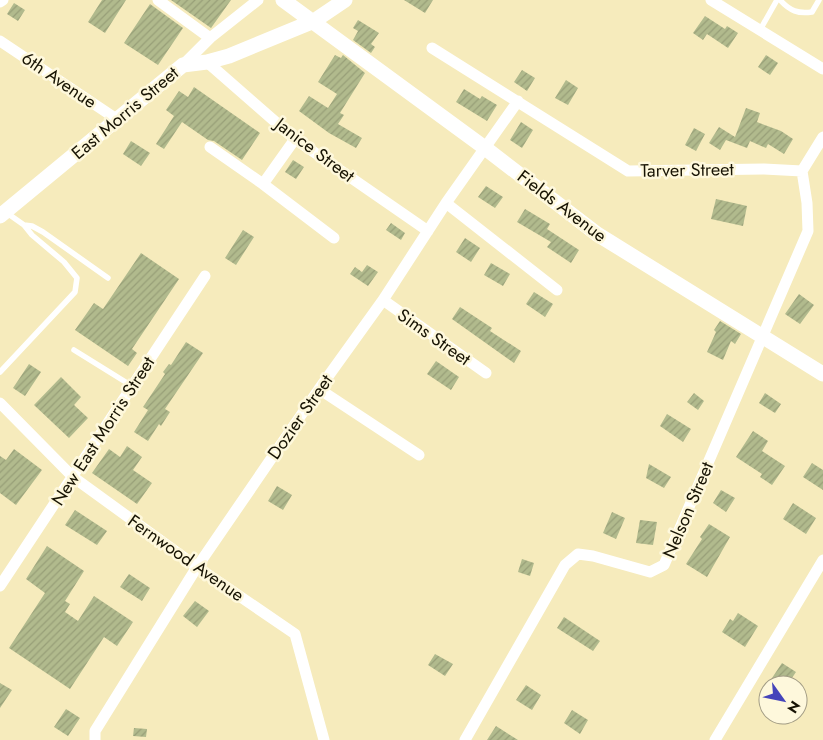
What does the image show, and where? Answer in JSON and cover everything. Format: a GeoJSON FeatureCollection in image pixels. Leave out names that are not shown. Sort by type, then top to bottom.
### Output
{"type":"FeatureCollection","features":[{"type":"Feature","properties":{"kind":"street"},"geometry":{"type":"LineString","coordinates":[[158,0],[210,38]]}},
{"type":"Feature","properties":{"kind":"street"},"geometry":{"type":"LineString","coordinates":[[183,65],[210,38],[258,0]]}},
{"type":"Feature","properties":{"kind":"street","name":"Fields Avenue"},"geometry":{"type":"LineString","coordinates":[[283,0],[485,148],[598,234],[823,374]]}},
{"type":"Feature","properties":{"kind":"street","name":"East Morris Street"},"geometry":{"type":"LineString","coordinates":[[3,214],[183,65],[207,62],[229,56],[314,21],[345,0]]}},
{"type":"Feature","properties":{"kind":"street"},"geometry":{"type":"LineString","coordinates":[[711,0],[823,69]]}},
{"type":"Feature","properties":{"kind":"street","name":"6th Avenue"},"geometry":{"type":"LineString","coordinates":[[0,40],[118,120]]}},
{"type":"Feature","properties":{"kind":"street","name":"Tarver Street"},"geometry":{"type":"LineString","coordinates":[[432,48],[628,171],[802,170]]}},
{"type":"Feature","properties":{"kind":"street","name":"Janice Street"},"geometry":{"type":"LineString","coordinates":[[207,62],[295,139],[428,231]]}},
{"type":"Feature","properties":{"kind":"street","name":"Dozier Street"},"geometry":{"type":"LineString","coordinates":[[95,740],[95,730],[197,567],[518,101]]}},
{"type":"Feature","properties":{"kind":"street"},"geometry":{"type":"LineString","coordinates":[[762,336],[808,231],[807,203],[802,170],[823,137]]}},
{"type":"Feature","properties":{"kind":"street"},"geometry":{"type":"LineString","coordinates":[[263,184],[295,139]]}},
{"type":"Feature","properties":{"kind":"street"},"geometry":{"type":"LineString","coordinates":[[210,147],[263,184],[334,238]]}},
{"type":"Feature","properties":{"kind":"street"},"geometry":{"type":"LineString","coordinates":[[446,203],[558,290]]}},
{"type":"Feature","properties":{"kind":"street","name":"New East Morris Street"},"geometry":{"type":"LineString","coordinates":[[0,586],[205,276]]}},
{"type":"Feature","properties":{"kind":"street","name":"Sims Street"},"geometry":{"type":"LineString","coordinates":[[382,300],[486,373]]}},
{"type":"Feature","properties":{"kind":"street","name":"Nelson Street"},"geometry":{"type":"LineString","coordinates":[[465,740],[566,565],[578,554],[593,556],[650,572],[664,565],[762,336]]}},
{"type":"Feature","properties":{"kind":"street"},"geometry":{"type":"LineString","coordinates":[[319,389],[419,455]]}},
{"type":"Feature","properties":{"kind":"street","name":"Fernwood Avenue"},"geometry":{"type":"LineString","coordinates":[[0,403],[73,477],[197,567],[295,634],[324,740]]}},
{"type":"Feature","properties":{"kind":"street"},"geometry":{"type":"LineString","coordinates":[[715,740],[823,560]]}},
{"type":"Feature","properties":{"kind":"lane"},"geometry":{"type":"LineString","coordinates":[[760,30],[778,0],[789,9],[802,13],[812,12],[819,0]]}},
{"type":"Feature","properties":{"kind":"lane"},"geometry":{"type":"LineString","coordinates":[[3,214],[43,232],[108,278]]}},
{"type":"Feature","properties":{"kind":"lane"},"geometry":{"type":"LineString","coordinates":[[0,372],[75,292],[77,278],[64,262],[32,235],[24,225]]}},
{"type":"Feature","properties":{"kind":"lane"},"geometry":{"type":"LineString","coordinates":[[74,350],[132,386]]}},
{"type":"Feature","properties":{"kind":"building"},"geometry":{"type":"Polygon","coordinates":[[[102,0],[126,0],[105,33],[88,22],[102,0]]]}},
{"type":"Feature","properties":{"kind":"building"},"geometry":{"type":"Polygon","coordinates":[[[171,0],[231,0],[211,28],[171,0]]]}},
{"type":"Feature","properties":{"kind":"building"},"geometry":{"type":"Polygon","coordinates":[[[404,0],[433,0],[425,13],[404,0]]]}},
{"type":"Feature","properties":{"kind":"building"},"geometry":{"type":"Polygon","coordinates":[[[14,3],[25,10],[18,21],[7,14],[14,3]]]}},
{"type":"Feature","properties":{"kind":"building"},"geometry":{"type":"Polygon","coordinates":[[[150,4],[183,28],[158,65],[124,43],[150,4]]]}},
{"type":"Feature","properties":{"kind":"building"},"geometry":{"type":"Polygon","coordinates":[[[705,16],[725,29],[727,26],[738,33],[728,48],[707,34],[703,40],[693,33],[705,16]]]}},
{"type":"Feature","properties":{"kind":"building"},"geometry":{"type":"Polygon","coordinates":[[[358,20],[379,33],[371,44],[375,47],[371,53],[353,40],[358,31],[353,28],[358,20]]]}},
{"type":"Feature","properties":{"kind":"building"},"geometry":{"type":"Polygon","coordinates":[[[335,55],[341,58],[343,55],[365,73],[340,113],[344,115],[338,124],[362,138],[356,148],[329,133],[299,111],[309,96],[328,108],[337,94],[318,82],[335,55]]]}},
{"type":"Feature","properties":{"kind":"building"},"geometry":{"type":"Polygon","coordinates":[[[766,55],[778,63],[770,75],[758,67],[766,55]]]}},
{"type":"Feature","properties":{"kind":"building"},"geometry":{"type":"Polygon","coordinates":[[[522,70],[535,78],[527,91],[514,82],[522,70]]]}},
{"type":"Feature","properties":{"kind":"building"},"geometry":{"type":"Polygon","coordinates":[[[566,80],[578,88],[568,105],[555,98],[566,80]]]}},
{"type":"Feature","properties":{"kind":"building"},"geometry":{"type":"Polygon","coordinates":[[[194,87],[260,133],[242,160],[182,122],[164,149],[156,144],[174,116],[166,110],[179,91],[188,97],[194,87]]]}},
{"type":"Feature","properties":{"kind":"building"},"geometry":{"type":"Polygon","coordinates":[[[464,89],[480,99],[482,96],[497,105],[487,121],[456,102],[464,89]]]}},
{"type":"Feature","properties":{"kind":"building"},"geometry":{"type":"Polygon","coordinates":[[[746,108],[760,113],[757,122],[781,131],[793,139],[784,154],[768,144],[766,148],[750,141],[747,148],[726,140],[720,150],[709,143],[719,127],[735,137],[746,108]]]}},
{"type":"Feature","properties":{"kind":"building"},"geometry":{"type":"Polygon","coordinates":[[[521,122],[533,130],[522,148],[510,140],[521,122]]]}},
{"type":"Feature","properties":{"kind":"building"},"geometry":{"type":"Polygon","coordinates":[[[694,128],[705,134],[696,151],[685,145],[694,128]]]}},
{"type":"Feature","properties":{"kind":"building"},"geometry":{"type":"Polygon","coordinates":[[[131,141],[150,153],[141,166],[123,154],[131,141]]]}},
{"type":"Feature","properties":{"kind":"building"},"geometry":{"type":"Polygon","coordinates":[[[293,160],[304,167],[296,179],[285,172],[293,160]]]}},
{"type":"Feature","properties":{"kind":"building"},"geometry":{"type":"Polygon","coordinates":[[[486,186],[503,197],[495,208],[478,197],[486,186]]]}},
{"type":"Feature","properties":{"kind":"building"},"geometry":{"type":"Polygon","coordinates":[[[716,199],[747,206],[743,226],[711,219],[716,199]]]}},
{"type":"Feature","properties":{"kind":"building"},"geometry":{"type":"Polygon","coordinates":[[[525,209],[550,224],[547,229],[579,250],[571,263],[547,247],[551,242],[517,222],[525,209]]]}},
{"type":"Feature","properties":{"kind":"building"},"geometry":{"type":"Polygon","coordinates":[[[391,223],[405,233],[401,240],[386,230],[391,223]]]}},
{"type":"Feature","properties":{"kind":"building"},"geometry":{"type":"Polygon","coordinates":[[[243,230],[254,237],[236,265],[225,258],[243,230]]]}},
{"type":"Feature","properties":{"kind":"building"},"geometry":{"type":"Polygon","coordinates":[[[465,238],[480,248],[471,262],[456,252],[465,238]]]}},
{"type":"Feature","properties":{"kind":"building"},"geometry":{"type":"Polygon","coordinates":[[[141,253],[179,279],[132,349],[137,353],[128,366],[75,330],[94,303],[103,309],[141,253]]]}},
{"type":"Feature","properties":{"kind":"building"},"geometry":{"type":"Polygon","coordinates":[[[491,263],[510,274],[503,286],[484,275],[491,263]]]}},
{"type":"Feature","properties":{"kind":"building"},"geometry":{"type":"Polygon","coordinates":[[[367,265],[378,272],[368,286],[350,274],[355,267],[362,272],[367,265]]]}},
{"type":"Feature","properties":{"kind":"building"},"geometry":{"type":"Polygon","coordinates":[[[534,292],[553,304],[545,317],[526,304],[534,292]]]}},
{"type":"Feature","properties":{"kind":"building"},"geometry":{"type":"Polygon","coordinates":[[[799,294],[814,305],[800,324],[785,314],[799,294]]]}},
{"type":"Feature","properties":{"kind":"building"},"geometry":{"type":"Polygon","coordinates":[[[460,307],[492,328],[490,331],[521,351],[514,363],[452,319],[460,307]]]}},
{"type":"Feature","properties":{"kind":"building"},"geometry":{"type":"Polygon","coordinates":[[[720,321],[741,334],[735,344],[731,341],[723,360],[707,352],[716,332],[714,330],[720,321]]]}},
{"type":"Feature","properties":{"kind":"building"},"geometry":{"type":"Polygon","coordinates":[[[186,342],[203,353],[165,409],[170,412],[161,426],[159,424],[148,441],[134,432],[148,410],[143,407],[165,374],[163,372],[169,364],[171,365],[186,342]]]}},
{"type":"Feature","properties":{"kind":"building"},"geometry":{"type":"Polygon","coordinates":[[[436,361],[459,377],[451,390],[427,374],[436,361]]]}},
{"type":"Feature","properties":{"kind":"building"},"geometry":{"type":"Polygon","coordinates":[[[29,364],[41,372],[25,396],[13,388],[29,364]]]}},
{"type":"Feature","properties":{"kind":"building"},"geometry":{"type":"Polygon","coordinates":[[[61,377],[81,397],[74,405],[88,418],[69,438],[34,405],[61,377]]]}},
{"type":"Feature","properties":{"kind":"building"},"geometry":{"type":"Polygon","coordinates":[[[694,393],[704,401],[698,410],[687,402],[694,393]]]}},
{"type":"Feature","properties":{"kind":"building"},"geometry":{"type":"Polygon","coordinates":[[[765,393],[781,404],[775,413],[759,403],[765,393]]]}},
{"type":"Feature","properties":{"kind":"building"},"geometry":{"type":"Polygon","coordinates":[[[667,414],[691,429],[683,442],[660,426],[667,414]]]}},
{"type":"Feature","properties":{"kind":"building"},"geometry":{"type":"Polygon","coordinates":[[[753,431],[768,441],[762,451],[785,466],[772,485],[760,477],[762,474],[736,457],[753,431]]]}},
{"type":"Feature","properties":{"kind":"building"},"geometry":{"type":"Polygon","coordinates":[[[127,446],[142,457],[133,470],[152,483],[137,504],[92,473],[109,449],[120,457],[127,446]]]}},
{"type":"Feature","properties":{"kind":"building"},"geometry":{"type":"Polygon","coordinates":[[[14,449],[42,470],[16,505],[0,493],[0,456],[6,460],[14,449]]]}},
{"type":"Feature","properties":{"kind":"building"},"geometry":{"type":"Polygon","coordinates":[[[812,463],[823,470],[823,490],[803,477],[812,463]]]}},
{"type":"Feature","properties":{"kind":"building"},"geometry":{"type":"Polygon","coordinates":[[[649,464],[671,477],[664,488],[646,478],[649,464]]]}},
{"type":"Feature","properties":{"kind":"building"},"geometry":{"type":"Polygon","coordinates":[[[277,486],[292,495],[283,510],[268,501],[277,486]]]}},
{"type":"Feature","properties":{"kind":"building"},"geometry":{"type":"Polygon","coordinates":[[[721,490],[735,498],[726,512],[713,503],[721,490]]]}},
{"type":"Feature","properties":{"kind":"building"},"geometry":{"type":"Polygon","coordinates":[[[793,503],[816,518],[806,534],[783,519],[793,503]]]}},
{"type":"Feature","properties":{"kind":"building"},"geometry":{"type":"Polygon","coordinates":[[[75,510],[107,531],[97,545],[65,525],[75,510]]]}},
{"type":"Feature","properties":{"kind":"building"},"geometry":{"type":"Polygon","coordinates":[[[612,512],[625,518],[616,539],[603,533],[612,512]]]}},
{"type":"Feature","properties":{"kind":"building"},"geometry":{"type":"Polygon","coordinates":[[[640,520],[657,522],[653,545],[636,543],[640,520]]]}},
{"type":"Feature","properties":{"kind":"building"},"geometry":{"type":"Polygon","coordinates":[[[709,524],[730,537],[707,577],[686,564],[709,524]]]}},
{"type":"Feature","properties":{"kind":"building"},"geometry":{"type":"Polygon","coordinates":[[[47,546],[84,571],[65,601],[70,604],[65,612],[78,621],[94,596],[133,622],[117,646],[104,637],[70,689],[9,648],[45,593],[26,579],[47,546]]]}},
{"type":"Feature","properties":{"kind":"building"},"geometry":{"type":"Polygon","coordinates":[[[522,559],[534,563],[530,576],[518,572],[522,559]]]}},
{"type":"Feature","properties":{"kind":"building"},"geometry":{"type":"Polygon","coordinates":[[[129,574],[150,588],[142,601],[120,587],[129,574]]]}},
{"type":"Feature","properties":{"kind":"building"},"geometry":{"type":"Polygon","coordinates":[[[195,601],[209,611],[197,627],[183,616],[195,601]]]}},
{"type":"Feature","properties":{"kind":"building"},"geometry":{"type":"Polygon","coordinates":[[[738,613],[758,626],[745,647],[722,632],[730,619],[733,621],[738,613]]]}},
{"type":"Feature","properties":{"kind":"building"},"geometry":{"type":"Polygon","coordinates":[[[564,617],[600,641],[593,651],[557,628],[564,617]]]}},
{"type":"Feature","properties":{"kind":"building"},"geometry":{"type":"Polygon","coordinates":[[[435,654],[453,664],[445,676],[428,665],[435,654]]]}},
{"type":"Feature","properties":{"kind":"building"},"geometry":{"type":"Polygon","coordinates":[[[782,663],[796,672],[794,675],[774,675],[782,663]]]}},
{"type":"Feature","properties":{"kind":"building"},"geometry":{"type":"Polygon","coordinates":[[[0,683],[12,690],[0,708],[0,683]]]}},
{"type":"Feature","properties":{"kind":"building"},"geometry":{"type":"Polygon","coordinates":[[[526,685],[541,695],[532,710],[516,700],[526,685]]]}},
{"type":"Feature","properties":{"kind":"building"},"geometry":{"type":"Polygon","coordinates":[[[66,709],[80,718],[68,736],[54,727],[66,709]]]}},
{"type":"Feature","properties":{"kind":"building"},"geometry":{"type":"Polygon","coordinates":[[[572,710],[588,720],[580,734],[564,723],[572,710]]]}},
{"type":"Feature","properties":{"kind":"building"},"geometry":{"type":"Polygon","coordinates":[[[496,726],[518,740],[487,740],[496,726]]]}},
{"type":"Feature","properties":{"kind":"building"},"geometry":{"type":"Polygon","coordinates":[[[134,728],[147,729],[146,737],[133,736],[134,728]]]}}]}
